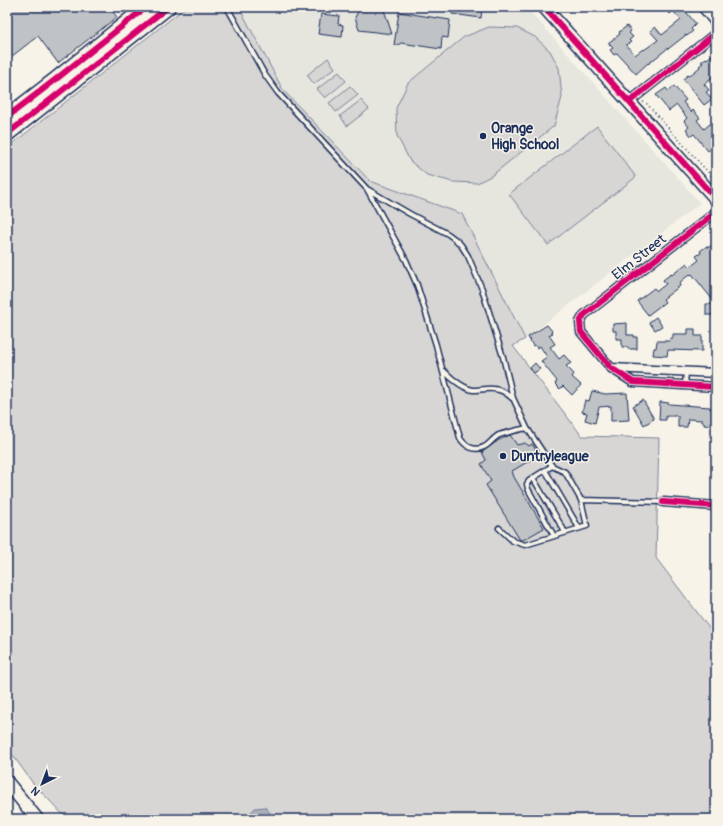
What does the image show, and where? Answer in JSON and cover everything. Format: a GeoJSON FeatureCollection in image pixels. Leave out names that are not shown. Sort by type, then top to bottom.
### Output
{"type":"FeatureCollection","features":[{"type":"Feature","properties":{"kind":"highway"},"geometry":{"type":"LineString","coordinates":[[7,117],[106,42],[146,7]]}},
{"type":"Feature","properties":{"kind":"highway"},"geometry":{"type":"LineString","coordinates":[[7,134],[168,7]]}},
{"type":"Feature","properties":{"kind":"main road"},"geometry":{"type":"LineString","coordinates":[[544,7],[716,199]]}},
{"type":"Feature","properties":{"kind":"main road"},"geometry":{"type":"LineString","coordinates":[[7,782],[37,819]]}},
{"type":"Feature","properties":{"kind":"street"},"geometry":{"type":"LineString","coordinates":[[702,7],[716,24]]}},
{"type":"Feature","properties":{"kind":"street"},"geometry":{"type":"LineString","coordinates":[[629,102],[716,32]]}},
{"type":"Feature","properties":{"kind":"street","name":"Elm Street"},"geometry":{"type":"LineString","coordinates":[[611,368],[581,332],[580,322],[584,315],[716,212]]}},
{"type":"Feature","properties":{"kind":"street"},"geometry":{"type":"LineString","coordinates":[[611,368],[716,373]]}},
{"type":"Feature","properties":{"kind":"street"},"geometry":{"type":"LineString","coordinates":[[611,368],[633,382],[716,386]]}},
{"type":"Feature","properties":{"kind":"street"},"geometry":{"type":"LineString","coordinates":[[663,502],[716,506]]}},
{"type":"Feature","properties":{"kind":"lane"},"geometry":{"type":"LineString","coordinates":[[227,7],[265,75],[278,93],[367,189],[406,260],[417,285],[436,345],[460,438],[471,448],[484,447],[498,435],[527,428]]}},
{"type":"Feature","properties":{"kind":"lane"},"geometry":{"type":"LineString","coordinates":[[121,38],[141,28]]}},
{"type":"Feature","properties":{"kind":"lane"},"geometry":{"type":"LineString","coordinates":[[367,189],[448,234],[461,245],[468,256],[482,289],[503,357],[513,398],[527,428],[552,466],[565,472],[581,500],[587,526],[525,545],[513,541],[499,528]]}},
{"type":"Feature","properties":{"kind":"lane"},"geometry":{"type":"LineString","coordinates":[[442,369],[468,388],[474,390],[486,388],[502,390],[513,398]]}},
{"type":"Feature","properties":{"kind":"lane"},"geometry":{"type":"LineString","coordinates":[[685,385],[686,372]]}},
{"type":"Feature","properties":{"kind":"lane"},"geometry":{"type":"LineString","coordinates":[[552,466],[528,481],[527,484],[528,489],[554,536]]}},
{"type":"Feature","properties":{"kind":"lane"},"geometry":{"type":"LineString","coordinates":[[545,470],[579,528]]}},
{"type":"Feature","properties":{"kind":"lane"},"geometry":{"type":"LineString","coordinates":[[533,478],[565,532]]}},
{"type":"Feature","properties":{"kind":"lane"},"geometry":{"type":"LineString","coordinates":[[581,500],[663,502]]}},
{"type":"Feature","properties":{"kind":"path"},"geometry":{"type":"LineString","coordinates":[[629,102],[646,103],[716,181]]}},
{"type":"Feature","properties":{"kind":"shaded area"},"geometry":{"type":"Polygon","coordinates":[[[186,7],[239,7],[283,90],[370,181],[462,214],[525,339],[513,346],[582,436],[659,438],[656,558],[712,632],[716,631],[716,819],[67,819],[32,782],[7,747],[7,148],[186,7]]]}},
{"type":"Feature","properties":{"kind":"shaded area","name":"Orange High School"},"geometry":{"type":"Polygon","coordinates":[[[239,7],[526,7],[700,203],[525,339],[462,214],[370,182],[283,90],[239,7]]]}},
{"type":"Feature","properties":{"kind":"shaded area"},"geometry":{"type":"Polygon","coordinates":[[[489,27],[517,28],[535,37],[550,51],[559,68],[562,97],[554,126],[491,176],[477,183],[453,182],[427,175],[410,161],[397,136],[396,108],[408,83],[464,37],[489,27]]]}},
{"type":"Feature","properties":{"kind":"shaded area"},"geometry":{"type":"Polygon","coordinates":[[[328,58],[335,68],[314,84],[307,75],[328,58]]]}},
{"type":"Feature","properties":{"kind":"shaded area"},"geometry":{"type":"Polygon","coordinates":[[[339,72],[346,81],[325,98],[317,89],[339,72]]]}},
{"type":"Feature","properties":{"kind":"shaded area"},"geometry":{"type":"Polygon","coordinates":[[[350,86],[358,95],[336,112],[329,103],[350,86]]]}},
{"type":"Feature","properties":{"kind":"shaded area"},"geometry":{"type":"Polygon","coordinates":[[[361,100],[369,109],[347,126],[340,116],[361,100]]]}},
{"type":"Feature","properties":{"kind":"shaded area"},"geometry":{"type":"Polygon","coordinates":[[[597,126],[636,177],[548,245],[509,194],[597,126]]]}},
{"type":"Feature","properties":{"kind":"shaded area"},"geometry":{"type":"Polygon","coordinates":[[[265,807],[274,819],[245,819],[255,808],[265,807]]]}},
{"type":"Feature","properties":{"kind":"building"},"geometry":{"type":"Polygon","coordinates":[[[7,7],[109,7],[117,17],[58,63],[38,36],[7,60],[7,7]]]}},
{"type":"Feature","properties":{"kind":"building"},"geometry":{"type":"Polygon","coordinates":[[[361,7],[383,7],[392,34],[359,30],[355,17],[361,7]]]}},
{"type":"Feature","properties":{"kind":"building"},"geometry":{"type":"Polygon","coordinates":[[[453,7],[482,7],[481,18],[452,14],[453,7]]]}},
{"type":"Feature","properties":{"kind":"building"},"geometry":{"type":"Polygon","coordinates":[[[664,7],[682,7],[696,24],[691,29],[693,31],[687,36],[686,35],[668,48],[636,74],[617,53],[614,55],[610,50],[613,48],[608,43],[620,34],[619,32],[627,26],[631,31],[629,33],[633,37],[629,40],[631,42],[626,45],[635,55],[643,49],[644,50],[658,40],[650,31],[655,27],[662,35],[681,20],[673,11],[670,14],[664,7]]]}},
{"type":"Feature","properties":{"kind":"building"},"geometry":{"type":"Polygon","coordinates":[[[399,12],[450,20],[448,38],[442,37],[441,49],[401,43],[394,45],[399,12]]]}},
{"type":"Feature","properties":{"kind":"building"},"geometry":{"type":"Polygon","coordinates":[[[321,14],[339,16],[338,24],[343,25],[342,37],[318,34],[321,14]]]}},
{"type":"Feature","properties":{"kind":"building"},"geometry":{"type":"Polygon","coordinates":[[[716,52],[716,74],[704,84],[709,90],[706,92],[712,99],[704,105],[683,79],[700,67],[699,66],[703,63],[701,62],[716,52]]]}},
{"type":"Feature","properties":{"kind":"building"},"geometry":{"type":"Polygon","coordinates":[[[674,86],[686,100],[683,102],[691,112],[693,110],[700,118],[697,120],[704,129],[710,124],[716,131],[716,145],[708,151],[694,134],[691,136],[686,129],[689,127],[684,121],[687,118],[677,105],[669,111],[656,95],[666,88],[668,91],[674,86]]]}},
{"type":"Feature","properties":{"kind":"building"},"geometry":{"type":"Polygon","coordinates":[[[716,242],[716,304],[692,274],[690,274],[679,283],[680,286],[663,299],[665,302],[648,315],[637,301],[654,288],[657,291],[666,284],[663,280],[687,263],[690,267],[699,260],[696,256],[701,253],[700,251],[707,246],[708,248],[716,242]]]}},
{"type":"Feature","properties":{"kind":"building"},"geometry":{"type":"Polygon","coordinates":[[[706,304],[716,304],[716,315],[706,315],[706,304]]]}},
{"type":"Feature","properties":{"kind":"building"},"geometry":{"type":"Polygon","coordinates":[[[656,317],[662,326],[655,330],[649,322],[656,317]]]}},
{"type":"Feature","properties":{"kind":"building"},"geometry":{"type":"Polygon","coordinates":[[[627,323],[627,335],[634,335],[634,337],[637,337],[637,349],[622,347],[622,339],[616,339],[616,331],[613,331],[613,324],[627,323]]]}},
{"type":"Feature","properties":{"kind":"building"},"geometry":{"type":"Polygon","coordinates":[[[547,325],[553,333],[549,335],[555,344],[550,347],[559,359],[564,355],[571,363],[566,366],[574,374],[572,377],[581,385],[572,395],[563,386],[560,389],[555,384],[557,381],[541,361],[547,357],[540,346],[537,348],[535,345],[533,346],[528,337],[547,325]]]}},
{"type":"Feature","properties":{"kind":"building"},"geometry":{"type":"Polygon","coordinates":[[[688,329],[695,329],[695,336],[702,336],[702,351],[668,350],[667,356],[653,355],[657,341],[670,341],[671,338],[673,338],[673,334],[688,334],[688,329]]]}},
{"type":"Feature","properties":{"kind":"building"},"geometry":{"type":"Polygon","coordinates":[[[535,363],[540,369],[534,373],[530,368],[535,363]]]}},
{"type":"Feature","properties":{"kind":"building"},"geometry":{"type":"Polygon","coordinates":[[[592,391],[605,394],[627,393],[629,420],[611,421],[611,406],[599,407],[595,423],[585,420],[587,413],[582,412],[585,400],[589,401],[592,391]]]}},
{"type":"Feature","properties":{"kind":"building"},"geometry":{"type":"Polygon","coordinates":[[[643,400],[654,419],[644,425],[633,406],[643,400]]]}},
{"type":"Feature","properties":{"kind":"building"},"geometry":{"type":"Polygon","coordinates":[[[660,402],[710,407],[710,409],[716,409],[716,426],[704,425],[702,420],[688,419],[687,427],[678,427],[678,416],[666,416],[666,420],[659,420],[660,402]]]}},
{"type":"Feature","properties":{"kind":"building"},"geometry":{"type":"Polygon","coordinates":[[[510,435],[517,445],[525,443],[529,446],[532,444],[539,455],[512,471],[544,528],[523,540],[520,540],[486,485],[491,481],[481,464],[486,460],[482,452],[499,440],[510,435]]]}},
{"type":"Feature","properties":{"kind":"cycle path"},"geometry":{"type":"LineString","coordinates":[[7,117],[146,7]]}},
{"type":"Feature","properties":{"kind":"cycle path"},"geometry":{"type":"LineString","coordinates":[[7,134],[168,7]]}},
{"type":"Feature","properties":{"kind":"cycle path"},"geometry":{"type":"LineString","coordinates":[[544,7],[716,199]]}},
{"type":"Feature","properties":{"kind":"cycle path"},"geometry":{"type":"LineString","coordinates":[[629,102],[716,33]]}},
{"type":"Feature","properties":{"kind":"cycle path"},"geometry":{"type":"LineString","coordinates":[[716,212],[584,315],[580,322],[581,332],[611,368],[633,382],[716,387]]}},
{"type":"Feature","properties":{"kind":"cycle path"},"geometry":{"type":"LineString","coordinates":[[663,502],[716,506]]}},
{"type":"Feature","properties":{"kind":"place","name":"Orange High School"},"geometry":{"type":"Point","coordinates":[483,136]}},
{"type":"Feature","properties":{"kind":"place","name":"Duntryleague"},"geometry":{"type":"Point","coordinates":[503,456]}}]}
